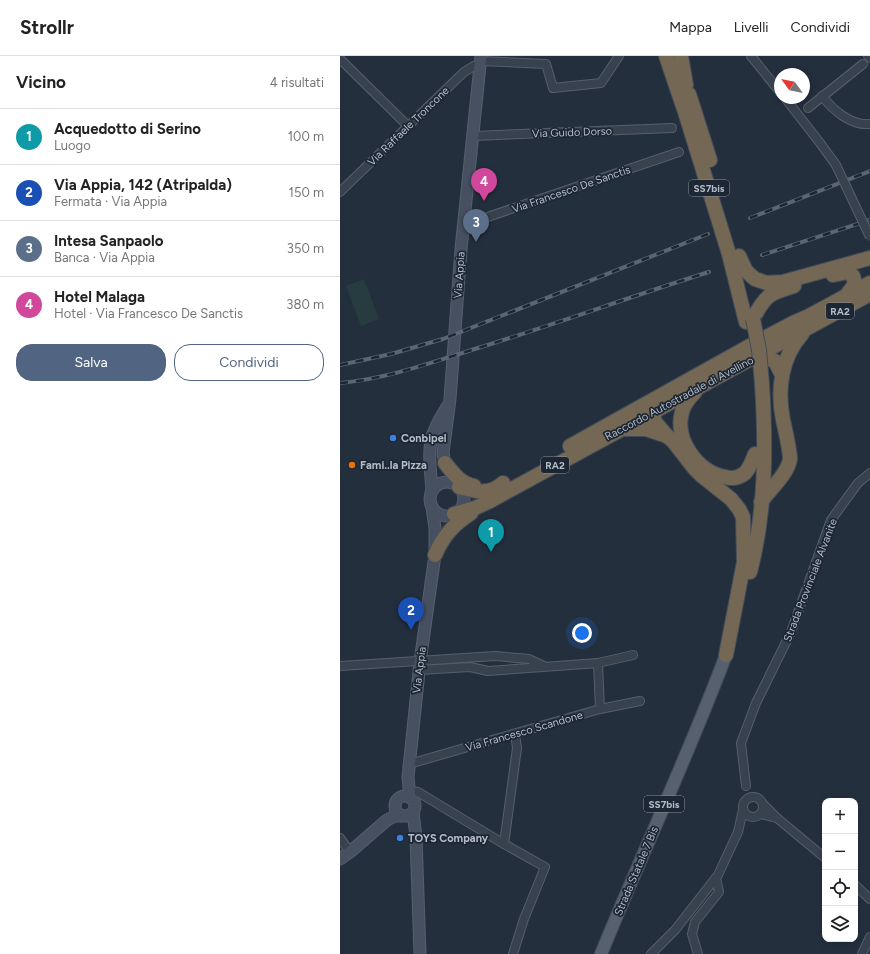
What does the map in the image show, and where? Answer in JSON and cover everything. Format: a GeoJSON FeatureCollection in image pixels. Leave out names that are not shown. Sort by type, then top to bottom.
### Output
{"type":"FeatureCollection","features":[{"type":"Feature","properties":{"kind":"highway","name":"SS7bis"},"geometry":{"type":"LineString","coordinates":[[666,56],[749,320]]}},
{"type":"Feature","properties":{"kind":"highway","name":"SS7bis"},"geometry":{"type":"LineString","coordinates":[[675,56],[696,114],[739,256],[758,385],[761,502],[740,610],[726,654]]}},
{"type":"Feature","properties":{"kind":"highway"},"geometry":{"type":"LineString","coordinates":[[681,56],[686,85]]}},
{"type":"Feature","properties":{"kind":"highway"},"geometry":{"type":"LineString","coordinates":[[739,256],[746,271],[755,279],[767,283],[783,282],[870,258]]}},
{"type":"Feature","properties":{"kind":"highway"},"geometry":{"type":"LineString","coordinates":[[749,320],[760,304],[768,296],[809,281],[848,272],[853,276],[855,281],[851,290],[844,297]]}},
{"type":"Feature","properties":{"kind":"highway","name":"Raccordo Autostradale di Avellino"},"geometry":{"type":"LineString","coordinates":[[458,486],[484,492],[494,490],[502,484],[793,322],[809,316],[870,283]]}},
{"type":"Feature","properties":{"kind":"highway","name":"Raccordo Autostradale di Avellino"},"geometry":{"type":"LineString","coordinates":[[482,505],[755,358],[870,294]]}},
{"type":"Feature","properties":{"kind":"highway"},"geometry":{"type":"LineString","coordinates":[[761,502],[784,473],[790,459],[781,394],[782,375],[789,352],[794,342],[810,327]]}},
{"type":"Feature","properties":{"kind":"highway"},"geometry":{"type":"LineString","coordinates":[[728,358],[716,368],[656,402],[653,413],[655,422],[702,476],[724,494],[739,509],[743,517],[748,563]]}},
{"type":"Feature","properties":{"kind":"highway"},"geometry":{"type":"LineString","coordinates":[[755,358],[775,361],[782,375]]}},
{"type":"Feature","properties":{"kind":"highway"},"geometry":{"type":"LineString","coordinates":[[699,387],[686,402],[681,413],[680,420],[685,442],[694,458],[702,467],[713,474],[736,478],[744,474],[759,459],[768,470],[772,471],[780,469],[788,450]]}},
{"type":"Feature","properties":{"kind":"highway"},"geometry":{"type":"LineString","coordinates":[[622,429],[646,429],[667,436]]}},
{"type":"Feature","properties":{"kind":"highway","name":"SS7bis"},"geometry":{"type":"LineString","coordinates":[[748,563],[752,501],[759,459]]}},
{"type":"Feature","properties":{"kind":"highway"},"geometry":{"type":"LineString","coordinates":[[445,463],[454,475],[471,486],[487,487],[502,484]]}},
{"type":"Feature","properties":{"kind":"highway"},"geometry":{"type":"LineString","coordinates":[[453,514],[482,505]]}},
{"type":"Feature","properties":{"kind":"highway"},"geometry":{"type":"LineString","coordinates":[[435,554],[449,531],[462,518],[482,505]]}},
{"type":"Feature","properties":{"kind":"main road","name":"Strada Statale 7 Bis"},"geometry":{"type":"LineString","coordinates":[[601,954],[703,713],[726,654]]}},
{"type":"Feature","properties":{"kind":"street"},"geometry":{"type":"LineString","coordinates":[[481,61],[546,64],[553,88],[601,83],[619,56]]}},
{"type":"Feature","properties":{"kind":"street"},"geometry":{"type":"LineString","coordinates":[[751,56],[774,85]]}},
{"type":"Feature","properties":{"kind":"street"},"geometry":{"type":"LineString","coordinates":[[340,59],[408,126]]}},
{"type":"Feature","properties":{"kind":"street","name":"Via Raffaele Troncone"},"geometry":{"type":"LineString","coordinates":[[340,192],[464,72],[481,61]]}},
{"type":"Feature","properties":{"kind":"street","name":"Via Appia"},"geometry":{"type":"LineString","coordinates":[[435,539],[440,529],[458,510],[463,501],[462,492],[445,463],[444,453],[450,399],[464,225],[481,61]]}},
{"type":"Feature","properties":{"kind":"street"},"geometry":{"type":"LineString","coordinates":[[808,108],[863,64]]}},
{"type":"Feature","properties":{"kind":"street"},"geometry":{"type":"LineString","coordinates":[[822,96],[835,110],[852,121],[864,125],[870,124]]}},
{"type":"Feature","properties":{"kind":"street"},"geometry":{"type":"LineString","coordinates":[[790,104],[836,165],[870,237]]}},
{"type":"Feature","properties":{"kind":"street","name":"Via Guido Dorso"},"geometry":{"type":"LineString","coordinates":[[473,136],[672,128]]}},
{"type":"Feature","properties":{"kind":"street","name":"Via Francesco De Sanctis"},"geometry":{"type":"LineString","coordinates":[[464,225],[679,152]]}},
{"type":"Feature","properties":{"kind":"street","name":"Via Appia"},"geometry":{"type":"LineString","coordinates":[[407,815],[414,803],[404,798],[408,777],[419,666],[435,554],[435,519],[430,500],[432,490],[431,439],[450,399]]}},
{"type":"Feature","properties":{"kind":"street","name":"Strada Provinciale Alvanite"},"geometry":{"type":"LineString","coordinates":[[738,832],[744,806],[746,786],[742,743],[756,703],[791,632],[830,520],[858,483],[870,473]]}},
{"type":"Feature","properties":{"kind":"street"},"geometry":{"type":"LineString","coordinates":[[432,490],[440,483],[452,483],[458,486]]}},
{"type":"Feature","properties":{"kind":"street"},"geometry":{"type":"LineString","coordinates":[[432,507],[439,514],[453,514]]}},
{"type":"Feature","properties":{"kind":"street"},"geometry":{"type":"LineString","coordinates":[[340,666],[419,666],[474,668],[488,671],[598,663],[633,655]]}},
{"type":"Feature","properties":{"kind":"street"},"geometry":{"type":"LineString","coordinates":[[419,666],[495,656],[529,659],[546,667]]}},
{"type":"Feature","properties":{"kind":"street"},"geometry":{"type":"LineString","coordinates":[[472,658],[474,668]]}},
{"type":"Feature","properties":{"kind":"street"},"geometry":{"type":"LineString","coordinates":[[598,663],[600,709]]}},
{"type":"Feature","properties":{"kind":"street","name":"Via Francesco Scandone"},"geometry":{"type":"LineString","coordinates":[[409,764],[600,709],[640,701]]}},
{"type":"Feature","properties":{"kind":"street"},"geometry":{"type":"LineString","coordinates":[[504,844],[517,748],[516,734]]}},
{"type":"Feature","properties":{"kind":"street"},"geometry":{"type":"LineString","coordinates":[[746,786],[777,818],[822,856]]}},
{"type":"Feature","properties":{"kind":"street"},"geometry":{"type":"LineString","coordinates":[[387,820],[404,798],[418,792],[504,844],[545,866],[524,919],[513,954]]}},
{"type":"Feature","properties":{"kind":"street"},"geometry":{"type":"LineString","coordinates":[[757,797],[751,797],[744,806],[747,815],[777,818]]}},
{"type":"Feature","properties":{"kind":"street"},"geometry":{"type":"LineString","coordinates":[[404,798],[397,812],[407,815],[414,825],[416,837],[420,954]]}},
{"type":"Feature","properties":{"kind":"street"},"geometry":{"type":"LineString","coordinates":[[651,954],[675,930],[716,878],[738,832],[763,811],[763,804]]}},
{"type":"Feature","properties":{"kind":"street"},"geometry":{"type":"LineString","coordinates":[[340,859],[387,820],[394,816],[407,815]]}},
{"type":"Feature","properties":{"kind":"street"},"geometry":{"type":"LineString","coordinates":[[340,838],[350,852]]}},
{"type":"Feature","properties":{"kind":"street"},"geometry":{"type":"LineString","coordinates":[[698,954],[692,934],[695,922],[719,892],[716,878]]}},
{"type":"Feature","properties":{"kind":"street"},"geometry":{"type":"LineString","coordinates":[[858,888],[870,899]]}},
{"type":"Feature","properties":{"kind":"street"},"geometry":{"type":"LineString","coordinates":[[862,954],[870,937]]}},
{"type":"Feature","properties":{"kind":"green space"},"geometry":{"type":"Polygon","coordinates":[[[364,279],[379,319],[361,326],[346,286],[364,279]]]}},
{"type":"Feature","properties":{"kind":"railway"},"geometry":{"type":"LineString","coordinates":[[750,218],[870,171]]}},
{"type":"Feature","properties":{"kind":"railway"},"geometry":{"type":"LineString","coordinates":[[762,255],[870,220]]}},
{"type":"Feature","properties":{"kind":"railway"},"geometry":{"type":"LineString","coordinates":[[340,365],[391,354],[443,339],[708,234]]}},
{"type":"Feature","properties":{"kind":"railway"},"geometry":{"type":"LineString","coordinates":[[340,383],[375,378],[427,364],[709,272]]}},
{"type":"Feature","properties":{"kind":"place","name":"Hotel Malaga"},"geometry":{"type":"Point","coordinates":[484,201]}},
{"type":"Feature","properties":{"kind":"place","name":"Intesa Sanpaolo"},"geometry":{"type":"Point","coordinates":[476,242]}},
{"type":"Feature","properties":{"kind":"place","name":"Conbipel"},"geometry":{"type":"Point","coordinates":[393,438]}},
{"type":"Feature","properties":{"kind":"place","name":"Fami..la Pizza"},"geometry":{"type":"Point","coordinates":[352,465]}},
{"type":"Feature","properties":{"kind":"place","name":"Acquedotto di Serino"},"geometry":{"type":"Point","coordinates":[491,552]}},
{"type":"Feature","properties":{"kind":"place","name":"Via Appia, 142 (Atripalda)"},"geometry":{"type":"Point","coordinates":[411,630]}},
{"type":"Feature","properties":{"kind":"place","name":"TOYS Company"},"geometry":{"type":"Point","coordinates":[400,838]}}]}
